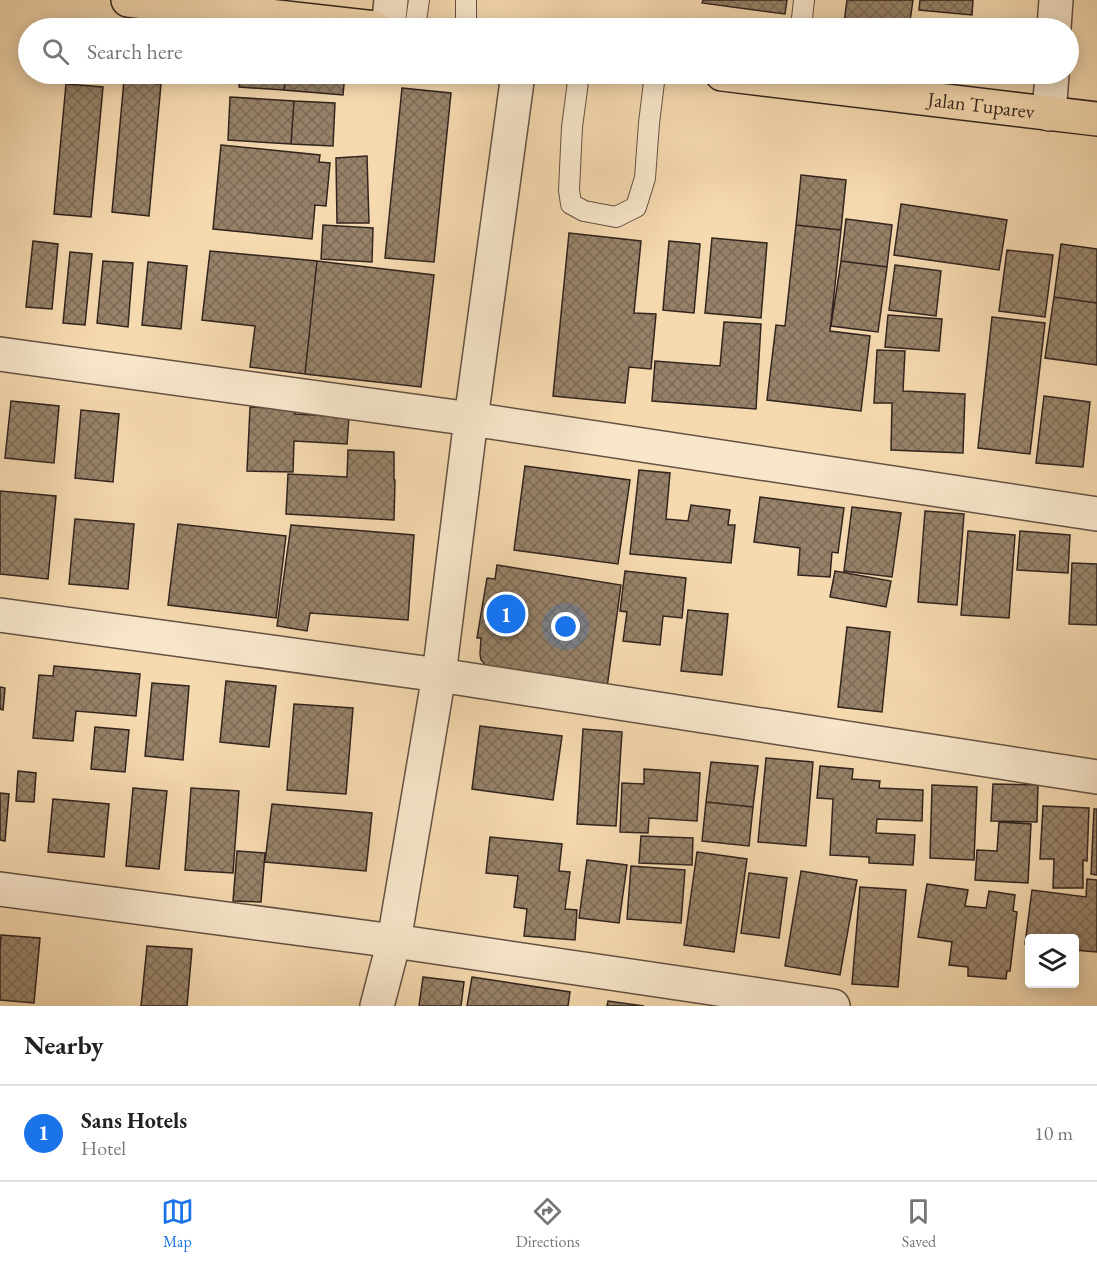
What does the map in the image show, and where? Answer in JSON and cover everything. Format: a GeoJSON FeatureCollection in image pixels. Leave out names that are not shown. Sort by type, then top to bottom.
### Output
{"type":"FeatureCollection","features":[{"type":"Feature","properties":{"kind":"main road"},"geometry":{"type":"LineString","coordinates":[[128,0],[287,18]]}},
{"type":"Feature","properties":{"kind":"main road","name":"Jalan Tuparev"},"geometry":{"type":"LineString","coordinates":[[838,84],[1097,120]]}},
{"type":"Feature","properties":{"kind":"street"},"geometry":{"type":"LineString","coordinates":[[389,18],[391,0]]}},
{"type":"Feature","properties":{"kind":"street"},"geometry":{"type":"LineString","coordinates":[[1055,18],[1056,0]]}},
{"type":"Feature","properties":{"kind":"street"},"geometry":{"type":"LineString","coordinates":[[377,1006],[394,941],[439,675],[517,84]]}},
{"type":"Feature","properties":{"kind":"street"},"geometry":{"type":"LineString","coordinates":[[1049,114],[1051,84]]}},
{"type":"Feature","properties":{"kind":"street"},"geometry":{"type":"LineString","coordinates":[[0,354],[471,419],[1097,514]]}},
{"type":"Feature","properties":{"kind":"street"},"geometry":{"type":"LineString","coordinates":[[0,615],[439,675],[1097,777]]}},
{"type":"Feature","properties":{"kind":"street"},"geometry":{"type":"LineString","coordinates":[[0,889],[394,941],[833,1006]]}},
{"type":"Feature","properties":{"kind":"lane"},"geometry":{"type":"LineString","coordinates":[[417,18],[419,0]]}},
{"type":"Feature","properties":{"kind":"lane"},"geometry":{"type":"LineString","coordinates":[[466,0],[466,18]]}},
{"type":"Feature","properties":{"kind":"lane"},"geometry":{"type":"LineString","coordinates":[[802,18],[804,0]]}},
{"type":"Feature","properties":{"kind":"lane"},"geometry":{"type":"LineString","coordinates":[[578,84],[572,127],[569,190],[571,204],[584,211],[616,217],[636,207],[645,178],[648,123],[654,84]]}},
{"type":"Feature","properties":{"kind":"building"},"geometry":{"type":"Polygon","coordinates":[[[703,0],[787,0],[785,14],[702,3],[703,0]]]}},
{"type":"Feature","properties":{"kind":"building"},"geometry":{"type":"Polygon","coordinates":[[[847,0],[913,0],[910,18],[845,18],[847,0]]]}},
{"type":"Feature","properties":{"kind":"building"},"geometry":{"type":"Polygon","coordinates":[[[920,0],[973,0],[972,15],[919,10],[920,0]]]}},
{"type":"Feature","properties":{"kind":"building"},"geometry":{"type":"Polygon","coordinates":[[[66,84],[103,87],[91,217],[54,214],[66,84]]]}},
{"type":"Feature","properties":{"kind":"building"},"geometry":{"type":"Polygon","coordinates":[[[124,84],[161,84],[149,216],[112,212],[124,84]]]}},
{"type":"Feature","properties":{"kind":"building"},"geometry":{"type":"Polygon","coordinates":[[[239,84],[285,84],[284,90],[239,87],[239,84]]]}},
{"type":"Feature","properties":{"kind":"building"},"geometry":{"type":"Polygon","coordinates":[[[285,84],[344,84],[343,95],[284,90],[285,84]]]}},
{"type":"Feature","properties":{"kind":"building"},"geometry":{"type":"Polygon","coordinates":[[[402,88],[451,93],[434,262],[385,258],[402,88]]]}},
{"type":"Feature","properties":{"kind":"building"},"geometry":{"type":"Polygon","coordinates":[[[230,97],[294,101],[291,144],[228,140],[230,97]]]}},
{"type":"Feature","properties":{"kind":"building"},"geometry":{"type":"Polygon","coordinates":[[[294,101],[335,103],[333,146],[291,144],[294,101]]]}},
{"type":"Feature","properties":{"kind":"building"},"geometry":{"type":"Polygon","coordinates":[[[221,145],[320,155],[319,162],[330,163],[326,206],[315,205],[312,239],[213,229],[221,145]]]}},
{"type":"Feature","properties":{"kind":"building"},"geometry":{"type":"Polygon","coordinates":[[[367,156],[369,223],[337,223],[336,158],[367,156]]]}},
{"type":"Feature","properties":{"kind":"building"},"geometry":{"type":"Polygon","coordinates":[[[801,175],[846,180],[841,230],[796,225],[801,175]]]}},
{"type":"Feature","properties":{"kind":"building"},"geometry":{"type":"Polygon","coordinates":[[[901,204],[1007,220],[999,270],[894,255],[901,204]]]}},
{"type":"Feature","properties":{"kind":"building"},"geometry":{"type":"Polygon","coordinates":[[[846,219],[892,225],[887,267],[841,261],[846,219]]]}},
{"type":"Feature","properties":{"kind":"building"},"geometry":{"type":"Polygon","coordinates":[[[323,225],[373,228],[372,262],[321,259],[323,225]]]}},
{"type":"Feature","properties":{"kind":"building"},"geometry":{"type":"Polygon","coordinates":[[[796,225],[841,230],[830,331],[870,336],[861,411],[767,400],[776,325],[785,326],[796,225]]]}},
{"type":"Feature","properties":{"kind":"building"},"geometry":{"type":"Polygon","coordinates":[[[569,233],[641,241],[634,313],[656,314],[651,369],[629,367],[625,403],[553,396],[569,233]]]}},
{"type":"Feature","properties":{"kind":"building"},"geometry":{"type":"Polygon","coordinates":[[[712,238],[767,243],[761,318],[705,313],[712,238]]]}},
{"type":"Feature","properties":{"kind":"building"},"geometry":{"type":"Polygon","coordinates":[[[33,241],[58,244],[52,309],[26,307],[33,241]]]}},
{"type":"Feature","properties":{"kind":"building"},"geometry":{"type":"Polygon","coordinates":[[[669,241],[700,244],[694,313],[663,310],[669,241]]]}},
{"type":"Feature","properties":{"kind":"building"},"geometry":{"type":"Polygon","coordinates":[[[1061,244],[1097,249],[1097,303],[1054,297],[1061,244]]]}},
{"type":"Feature","properties":{"kind":"building"},"geometry":{"type":"Polygon","coordinates":[[[1007,250],[1053,255],[1045,317],[999,311],[1007,250]]]}},
{"type":"Feature","properties":{"kind":"building"},"geometry":{"type":"Polygon","coordinates":[[[210,251],[317,261],[305,374],[250,367],[255,326],[202,320],[210,251]]]}},
{"type":"Feature","properties":{"kind":"building"},"geometry":{"type":"Polygon","coordinates":[[[70,252],[92,254],[85,325],[63,323],[70,252]]]}},
{"type":"Feature","properties":{"kind":"building"},"geometry":{"type":"Polygon","coordinates":[[[103,261],[133,263],[128,327],[97,323],[103,261]]]}},
{"type":"Feature","properties":{"kind":"building"},"geometry":{"type":"Polygon","coordinates":[[[317,261],[434,275],[421,387],[305,374],[317,261]]]}},
{"type":"Feature","properties":{"kind":"building"},"geometry":{"type":"Polygon","coordinates":[[[841,261],[887,267],[878,332],[831,326],[841,261]]]}},
{"type":"Feature","properties":{"kind":"building"},"geometry":{"type":"Polygon","coordinates":[[[148,262],[187,266],[181,329],[142,325],[148,262]]]}},
{"type":"Feature","properties":{"kind":"building"},"geometry":{"type":"Polygon","coordinates":[[[895,265],[941,271],[936,316],[889,310],[895,265]]]}},
{"type":"Feature","properties":{"kind":"building"},"geometry":{"type":"Polygon","coordinates":[[[1054,297],[1097,303],[1097,365],[1045,358],[1054,297]]]}},
{"type":"Feature","properties":{"kind":"building"},"geometry":{"type":"Polygon","coordinates":[[[888,315],[942,319],[939,351],[885,347],[888,315]]]}},
{"type":"Feature","properties":{"kind":"building"},"geometry":{"type":"Polygon","coordinates":[[[992,317],[1045,323],[1030,454],[978,448],[992,317]]]}},
{"type":"Feature","properties":{"kind":"building"},"geometry":{"type":"Polygon","coordinates":[[[724,322],[761,324],[756,409],[652,401],[655,361],[720,366],[724,322]]]}},
{"type":"Feature","properties":{"kind":"building"},"geometry":{"type":"Polygon","coordinates":[[[877,350],[905,351],[903,391],[965,394],[963,453],[891,450],[892,403],[874,403],[877,350]]]}},
{"type":"Feature","properties":{"kind":"building"},"geometry":{"type":"Polygon","coordinates":[[[1044,396],[1090,402],[1083,467],[1036,463],[1044,396]]]}},
{"type":"Feature","properties":{"kind":"building"},"geometry":{"type":"Polygon","coordinates":[[[11,401],[59,406],[54,463],[5,458],[11,401]]]}},
{"type":"Feature","properties":{"kind":"building"},"geometry":{"type":"Polygon","coordinates":[[[250,407],[295,409],[295,414],[349,417],[347,444],[294,441],[293,472],[247,471],[250,407]]]}},
{"type":"Feature","properties":{"kind":"building"},"geometry":{"type":"Polygon","coordinates":[[[81,410],[119,414],[113,482],[75,478],[81,410]]]}},
{"type":"Feature","properties":{"kind":"building"},"geometry":{"type":"Polygon","coordinates":[[[348,450],[394,452],[394,520],[286,514],[288,474],[347,477],[348,450]]]}},
{"type":"Feature","properties":{"kind":"building"},"geometry":{"type":"Polygon","coordinates":[[[525,466],[630,480],[618,564],[514,550],[525,466]]]}},
{"type":"Feature","properties":{"kind":"building"},"geometry":{"type":"Polygon","coordinates":[[[639,470],[670,473],[666,519],[688,521],[691,505],[730,510],[728,525],[735,525],[731,563],[630,554],[639,470]]]}},
{"type":"Feature","properties":{"kind":"building"},"geometry":{"type":"Polygon","coordinates":[[[0,491],[56,496],[48,579],[0,574],[0,491]]]}},
{"type":"Feature","properties":{"kind":"building"},"geometry":{"type":"Polygon","coordinates":[[[760,497],[844,508],[838,553],[832,552],[830,577],[798,575],[800,548],[754,542],[760,497]]]}},
{"type":"Feature","properties":{"kind":"building"},"geometry":{"type":"Polygon","coordinates":[[[852,507],[901,513],[892,577],[844,571],[852,507]]]}},
{"type":"Feature","properties":{"kind":"building"},"geometry":{"type":"Polygon","coordinates":[[[925,511],[964,514],[957,605],[918,602],[925,511]]]}},
{"type":"Feature","properties":{"kind":"building"},"geometry":{"type":"Polygon","coordinates":[[[75,519],[134,524],[128,589],[69,584],[75,519]]]}},
{"type":"Feature","properties":{"kind":"building"},"geometry":{"type":"Polygon","coordinates":[[[178,524],[286,536],[276,618],[168,605],[178,524]]]}},
{"type":"Feature","properties":{"kind":"building"},"geometry":{"type":"Polygon","coordinates":[[[291,525],[414,535],[408,620],[310,613],[307,631],[277,626],[291,525]]]}},
{"type":"Feature","properties":{"kind":"building"},"geometry":{"type":"Polygon","coordinates":[[[968,531],[1015,535],[1009,618],[961,615],[968,531]]]}},
{"type":"Feature","properties":{"kind":"building"},"geometry":{"type":"Polygon","coordinates":[[[1020,531],[1070,535],[1068,573],[1017,570],[1020,531]]]}},
{"type":"Feature","properties":{"kind":"building"},"geometry":{"type":"Polygon","coordinates":[[[1072,563],[1097,564],[1097,625],[1069,624],[1072,563]]]}},
{"type":"Feature","properties":{"kind":"building"},"geometry":{"type":"Polygon","coordinates":[[[497,565],[621,585],[606,695],[482,675],[484,663],[480,654],[481,638],[477,638],[487,578],[495,579],[497,565]]]}},
{"type":"Feature","properties":{"kind":"building"},"geometry":{"type":"Polygon","coordinates":[[[625,571],[686,578],[682,618],[663,616],[660,645],[623,641],[627,612],[620,611],[625,571]]]}},
{"type":"Feature","properties":{"kind":"building"},"geometry":{"type":"Polygon","coordinates":[[[835,571],[891,581],[886,607],[830,597],[835,571]]]}},
{"type":"Feature","properties":{"kind":"building"},"geometry":{"type":"Polygon","coordinates":[[[688,610],[728,614],[722,675],[681,671],[688,610]]]}},
{"type":"Feature","properties":{"kind":"building"},"geometry":{"type":"Polygon","coordinates":[[[847,627],[890,632],[882,712],[838,707],[847,627]]]}},
{"type":"Feature","properties":{"kind":"building"},"geometry":{"type":"Polygon","coordinates":[[[54,666],[140,674],[136,716],[76,711],[73,741],[33,738],[39,675],[53,676],[54,666]]]}},
{"type":"Feature","properties":{"kind":"building"},"geometry":{"type":"Polygon","coordinates":[[[226,681],[276,686],[269,747],[220,742],[226,681]]]}},
{"type":"Feature","properties":{"kind":"building"},"geometry":{"type":"Polygon","coordinates":[[[152,683],[189,686],[183,760],[145,756],[152,683]]]}},
{"type":"Feature","properties":{"kind":"building"},"geometry":{"type":"Polygon","coordinates":[[[0,687],[5,688],[3,710],[0,709],[0,687]]]}},
{"type":"Feature","properties":{"kind":"building"},"geometry":{"type":"Polygon","coordinates":[[[294,704],[353,708],[346,794],[287,790],[294,704]]]}},
{"type":"Feature","properties":{"kind":"building"},"geometry":{"type":"Polygon","coordinates":[[[480,726],[562,736],[553,800],[472,789],[480,726]]]}},
{"type":"Feature","properties":{"kind":"building"},"geometry":{"type":"Polygon","coordinates":[[[95,727],[129,730],[125,772],[91,769],[95,727]]]}},
{"type":"Feature","properties":{"kind":"building"},"geometry":{"type":"Polygon","coordinates":[[[583,729],[622,732],[616,826],[577,824],[583,729]]]}},
{"type":"Feature","properties":{"kind":"building"},"geometry":{"type":"Polygon","coordinates":[[[766,758],[813,762],[806,846],[758,842],[766,758]]]}},
{"type":"Feature","properties":{"kind":"building"},"geometry":{"type":"Polygon","coordinates":[[[711,762],[758,766],[753,807],[706,802],[711,762]]]}},
{"type":"Feature","properties":{"kind":"building"},"geometry":{"type":"Polygon","coordinates":[[[820,766],[853,769],[852,779],[880,781],[879,788],[923,790],[922,821],[877,819],[876,833],[915,835],[913,865],[869,863],[869,857],[830,855],[833,799],[817,798],[820,766]]]}},
{"type":"Feature","properties":{"kind":"building"},"geometry":{"type":"Polygon","coordinates":[[[644,769],[700,773],[697,821],[649,818],[648,833],[620,832],[622,783],[644,784],[644,769]]]}},
{"type":"Feature","properties":{"kind":"building"},"geometry":{"type":"Polygon","coordinates":[[[18,771],[36,773],[34,802],[16,801],[18,771]]]}},
{"type":"Feature","properties":{"kind":"building"},"geometry":{"type":"Polygon","coordinates":[[[993,784],[1038,785],[1037,822],[991,821],[993,784]]]}},
{"type":"Feature","properties":{"kind":"building"},"geometry":{"type":"Polygon","coordinates":[[[932,785],[977,787],[974,860],[930,858],[932,785]]]}},
{"type":"Feature","properties":{"kind":"building"},"geometry":{"type":"Polygon","coordinates":[[[133,788],[167,791],[159,869],[126,866],[133,788]]]}},
{"type":"Feature","properties":{"kind":"building"},"geometry":{"type":"Polygon","coordinates":[[[191,788],[239,791],[233,873],[185,870],[191,788]]]}},
{"type":"Feature","properties":{"kind":"building"},"geometry":{"type":"Polygon","coordinates":[[[0,793],[9,794],[5,841],[0,840],[0,793]]]}},
{"type":"Feature","properties":{"kind":"building"},"geometry":{"type":"Polygon","coordinates":[[[53,799],[109,804],[104,857],[48,852],[53,799]]]}},
{"type":"Feature","properties":{"kind":"building"},"geometry":{"type":"Polygon","coordinates":[[[706,802],[753,807],[749,846],[702,841],[706,802]]]}},
{"type":"Feature","properties":{"kind":"building"},"geometry":{"type":"Polygon","coordinates":[[[272,804],[372,813],[366,871],[265,862],[272,804]]]}},
{"type":"Feature","properties":{"kind":"building"},"geometry":{"type":"Polygon","coordinates":[[[1043,806],[1089,808],[1087,861],[1083,860],[1083,888],[1053,888],[1054,859],[1040,859],[1043,806]]]}},
{"type":"Feature","properties":{"kind":"building"},"geometry":{"type":"Polygon","coordinates":[[[1094,809],[1097,809],[1097,875],[1091,874],[1094,809]]]}},
{"type":"Feature","properties":{"kind":"building"},"geometry":{"type":"Polygon","coordinates":[[[999,822],[1031,824],[1028,883],[975,880],[977,850],[997,851],[999,822]]]}},
{"type":"Feature","properties":{"kind":"building"},"geometry":{"type":"Polygon","coordinates":[[[641,836],[693,838],[692,865],[639,863],[641,836]]]}},
{"type":"Feature","properties":{"kind":"building"},"geometry":{"type":"Polygon","coordinates":[[[490,837],[562,844],[559,871],[570,872],[565,909],[577,910],[575,940],[524,936],[527,909],[514,907],[518,876],[486,873],[490,837]]]}},
{"type":"Feature","properties":{"kind":"building"},"geometry":{"type":"Polygon","coordinates":[[[237,851],[265,853],[261,902],[233,901],[237,851]]]}},
{"type":"Feature","properties":{"kind":"building"},"geometry":{"type":"Polygon","coordinates":[[[697,852],[747,859],[734,952],[684,945],[697,852]]]}},
{"type":"Feature","properties":{"kind":"building"},"geometry":{"type":"Polygon","coordinates":[[[587,860],[627,865],[619,923],[579,918],[587,860]]]}},
{"type":"Feature","properties":{"kind":"building"},"geometry":{"type":"Polygon","coordinates":[[[631,866],[685,870],[681,923],[627,919],[631,866]]]}},
{"type":"Feature","properties":{"kind":"building"},"geometry":{"type":"Polygon","coordinates":[[[801,871],[857,880],[840,975],[785,966],[801,871]]]}},
{"type":"Feature","properties":{"kind":"building"},"geometry":{"type":"Polygon","coordinates":[[[749,873],[787,878],[779,938],[741,933],[749,873]]]}},
{"type":"Feature","properties":{"kind":"building"},"geometry":{"type":"Polygon","coordinates":[[[1087,879],[1097,880],[1097,952],[1079,950],[1079,934],[1026,934],[1032,890],[1086,897],[1087,879]]]}},
{"type":"Feature","properties":{"kind":"building"},"geometry":{"type":"Polygon","coordinates":[[[927,884],[968,890],[965,906],[986,908],[989,891],[1015,895],[1013,911],[1017,912],[1010,971],[1007,971],[1006,979],[968,976],[968,967],[949,965],[952,942],[918,937],[927,884]]]}},
{"type":"Feature","properties":{"kind":"building"},"geometry":{"type":"Polygon","coordinates":[[[860,887],[906,890],[898,987],[852,984],[860,887]]]}},
{"type":"Feature","properties":{"kind":"building"},"geometry":{"type":"Polygon","coordinates":[[[1,935],[40,938],[34,1003],[0,1000],[1,935]]]}},
{"type":"Feature","properties":{"kind":"building"},"geometry":{"type":"Polygon","coordinates":[[[147,946],[192,949],[187,1006],[141,1006],[147,946]]]}},
{"type":"Feature","properties":{"kind":"building"},"geometry":{"type":"Polygon","coordinates":[[[423,977],[464,982],[461,1006],[419,1006],[423,977]]]}},
{"type":"Feature","properties":{"kind":"building"},"geometry":{"type":"Polygon","coordinates":[[[472,977],[570,992],[568,1006],[467,1006],[472,977]]]}},
{"type":"Feature","properties":{"kind":"building"},"geometry":{"type":"Polygon","coordinates":[[[608,1001],[644,1006],[607,1006],[608,1001]]]}},
{"type":"Feature","properties":{"kind":"place","name":"Sans Hotels"},"geometry":{"type":"Point","coordinates":[506,614]}}]}
